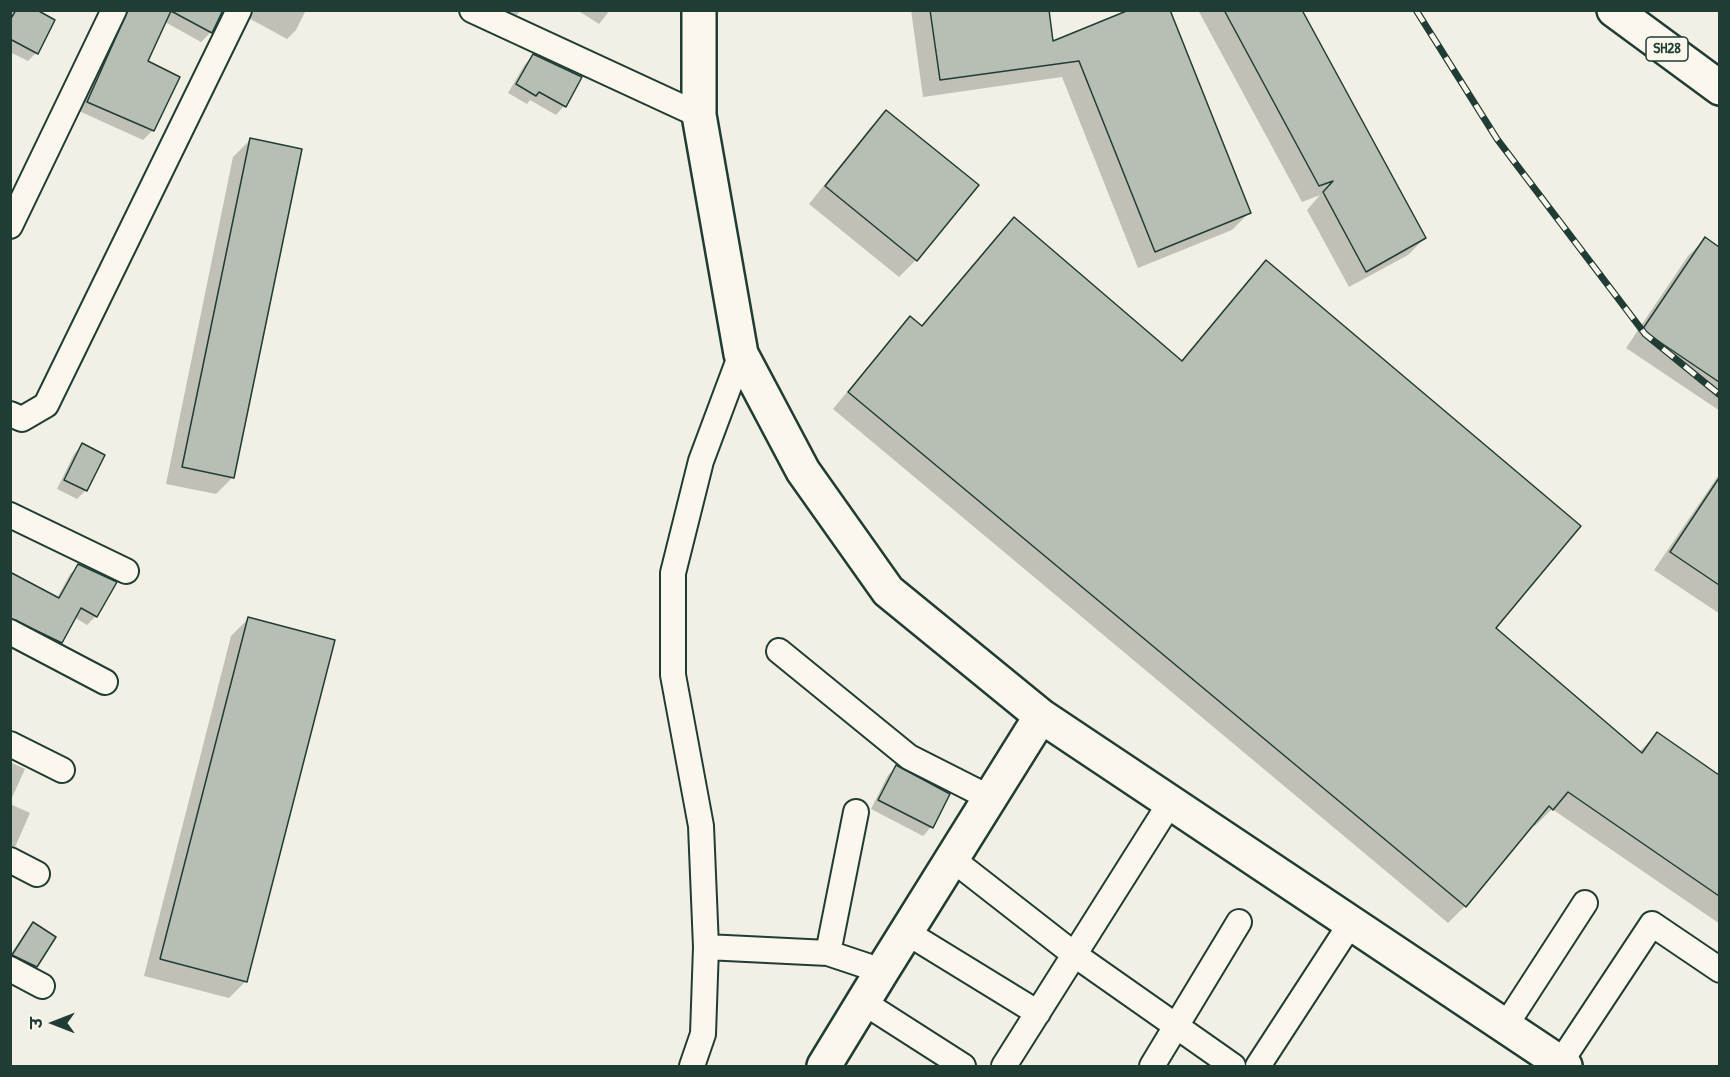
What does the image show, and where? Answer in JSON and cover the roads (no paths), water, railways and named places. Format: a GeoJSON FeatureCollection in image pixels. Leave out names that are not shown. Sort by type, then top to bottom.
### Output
{"type":"FeatureCollection","features":[{"type":"Feature","properties":{"kind":"street"},"geometry":{"type":"LineString","coordinates":[[10,226],[114,10]]}},
{"type":"Feature","properties":{"kind":"street"},"geometry":{"type":"LineString","coordinates":[[10,414],[22,419],[46,405],[239,10]]}},
{"type":"Feature","properties":{"kind":"street"},"geometry":{"type":"LineString","coordinates":[[472,10],[699,115]]}},
{"type":"Feature","properties":{"kind":"street"},"geometry":{"type":"LineString","coordinates":[[699,10],[699,115],[741,354],[803,471],[888,591],[1041,716],[1506,1025],[1561,1065],[1652,924],[1719,970]]}},
{"type":"Feature","properties":{"kind":"street","name":"SH28"},"geometry":{"type":"LineString","coordinates":[[1614,10],[1719,88]]}},
{"type":"Feature","properties":{"kind":"street"},"geometry":{"type":"LineString","coordinates":[[692,1066],[703,1034],[706,947],[701,826],[674,675],[672,573],[701,460],[741,354]]}},
{"type":"Feature","properties":{"kind":"street"},"geometry":{"type":"LineString","coordinates":[[10,515],[126,571]]}},
{"type":"Feature","properties":{"kind":"street"},"geometry":{"type":"LineString","coordinates":[[10,632],[105,682]]}},
{"type":"Feature","properties":{"kind":"street"},"geometry":{"type":"LineString","coordinates":[[779,651],[909,757],[990,798]]}},
{"type":"Feature","properties":{"kind":"street"},"geometry":{"type":"LineString","coordinates":[[825,1066],[882,970],[1041,716]]}},
{"type":"Feature","properties":{"kind":"street"},"geometry":{"type":"LineString","coordinates":[[10,744],[62,771]]}},
{"type":"Feature","properties":{"kind":"street"},"geometry":{"type":"LineString","coordinates":[[1004,1066],[1170,803]]}},
{"type":"Feature","properties":{"kind":"street"},"geometry":{"type":"LineString","coordinates":[[828,953],[856,812]]}},
{"type":"Feature","properties":{"kind":"street"},"geometry":{"type":"LineString","coordinates":[[952,859],[1075,955],[1233,1066]]}},
{"type":"Feature","properties":{"kind":"street"},"geometry":{"type":"LineString","coordinates":[[10,860],[37,874]]}},
{"type":"Feature","properties":{"kind":"street"},"geometry":{"type":"LineString","coordinates":[[1506,1025],[1585,903]]}},
{"type":"Feature","properties":{"kind":"street"},"geometry":{"type":"LineString","coordinates":[[1152,1066],[1239,922]]}},
{"type":"Feature","properties":{"kind":"street"},"geometry":{"type":"LineString","coordinates":[[1258,1066],[1351,923]]}},
{"type":"Feature","properties":{"kind":"street"},"geometry":{"type":"LineString","coordinates":[[906,932],[1038,1013]]}},
{"type":"Feature","properties":{"kind":"street"},"geometry":{"type":"LineString","coordinates":[[706,947],[828,953],[882,970]]}},
{"type":"Feature","properties":{"kind":"street"},"geometry":{"type":"LineString","coordinates":[[10,969],[42,986]]}},
{"type":"Feature","properties":{"kind":"street"},"geometry":{"type":"LineString","coordinates":[[863,1002],[963,1066]]}},
{"type":"Feature","properties":{"kind":"railway"},"geometry":{"type":"LineString","coordinates":[[1416,10],[1497,139],[1645,334],[1720,395]]}}]}
